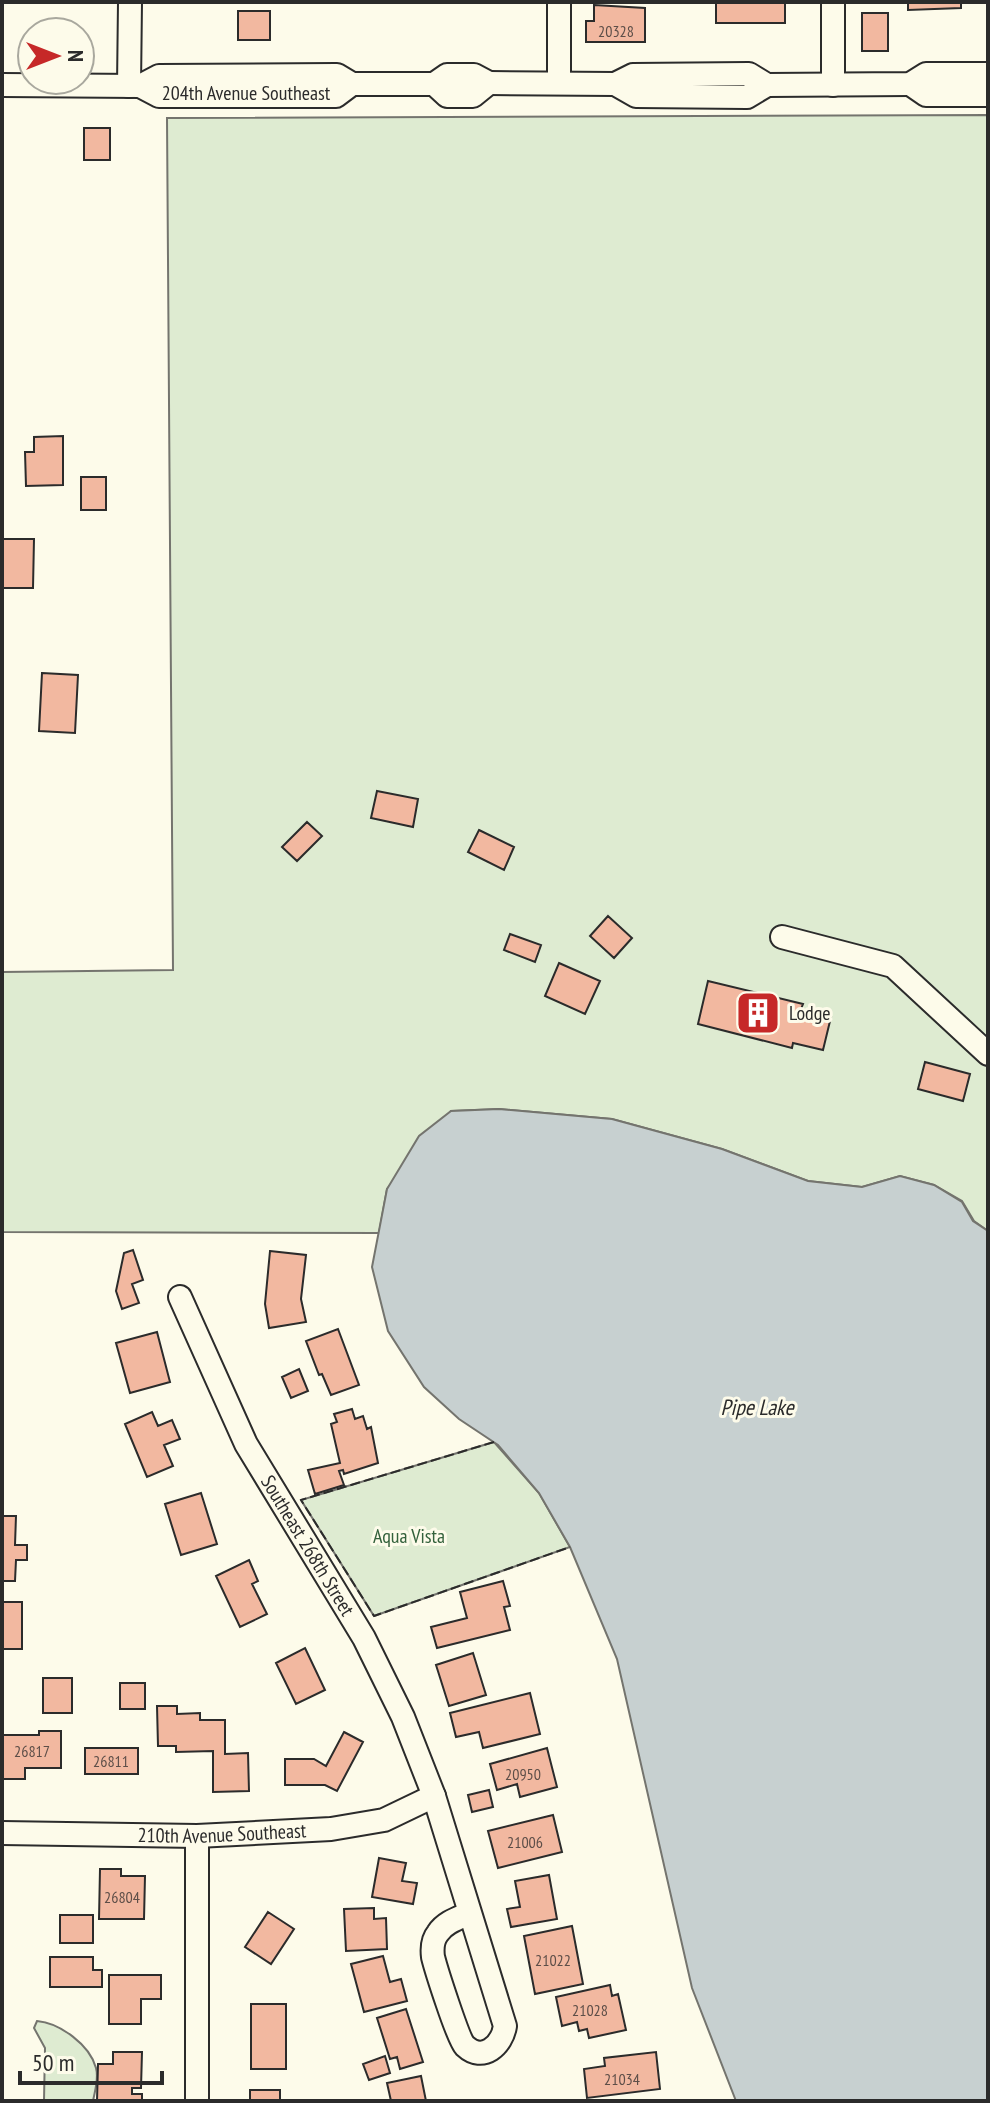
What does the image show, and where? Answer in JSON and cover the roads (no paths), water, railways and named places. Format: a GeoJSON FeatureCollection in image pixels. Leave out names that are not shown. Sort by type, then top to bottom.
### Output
{"type":"FeatureCollection","features":[{"type":"Feature","properties":{"kind":"street"},"geometry":{"type":"LineString","coordinates":[[130,2],[134,86]]}},
{"type":"Feature","properties":{"kind":"street"},"geometry":{"type":"LineString","coordinates":[[559,2],[559,83]]}},
{"type":"Feature","properties":{"kind":"street"},"geometry":{"type":"LineString","coordinates":[[833,2],[833,85]]}},
{"type":"Feature","properties":{"kind":"street","name":"204th Avenue Southeast"},"geometry":{"type":"LineString","coordinates":[[2,85],[134,86],[159,96],[336,96],[352,84],[434,84],[447,96],[473,96],[489,83],[559,83],[615,84],[636,96],[747,97],[767,85],[910,84],[926,74],[988,74]]}},
{"type":"Feature","properties":{"kind":"street","name":"204th Avenue Southeast"},"geometry":{"type":"LineString","coordinates":[[910,84],[926,95],[988,95]]}},
{"type":"Feature","properties":{"kind":"street"},"geometry":{"type":"LineString","coordinates":[[782,937],[893,966],[988,1054]]}},
{"type":"Feature","properties":{"kind":"street","name":"Southeast 268th Street"},"geometry":{"type":"LineString","coordinates":[[180,1297],[246,1444],[364,1638],[403,1717],[434,1796],[505,2026],[501,2041],[493,2049],[481,2052],[469,2049],[461,2040],[433,1958],[434,1941],[439,1930],[470,1913]]}},
{"type":"Feature","properties":{"kind":"street","name":"210th Avenue Southeast"},"geometry":{"type":"LineString","coordinates":[[2,1833],[197,1836],[331,1829],[371,1824],[434,1796]]}},
{"type":"Feature","properties":{"kind":"street"},"geometry":{"type":"LineString","coordinates":[[197,1836],[197,2101]]}},
{"type":"Feature","properties":{"kind":"water","name":"Pipe Lake"},"geometry":{"type":"Polygon","coordinates":[[[499,1109],[612,1119],[722,1149],[808,1181],[862,1187],[900,1176],[934,1185],[962,1202],[973,1221],[988,1231],[988,2101],[736,2101],[692,1988],[617,1659],[570,1547],[539,1493],[498,1445],[459,1419],[424,1387],[388,1331],[372,1267],[387,1189],[419,1136],[451,1111],[499,1109]]]}},
{"type":"Feature","properties":{"kind":"place","name":"Lodge"},"geometry":{"type":"Point","coordinates":[758,1013]}},
{"type":"Feature","properties":{"kind":"park label","name":"Aqua Vista"},"geometry":{"type":"Point","coordinates":[409,1536]}}]}
